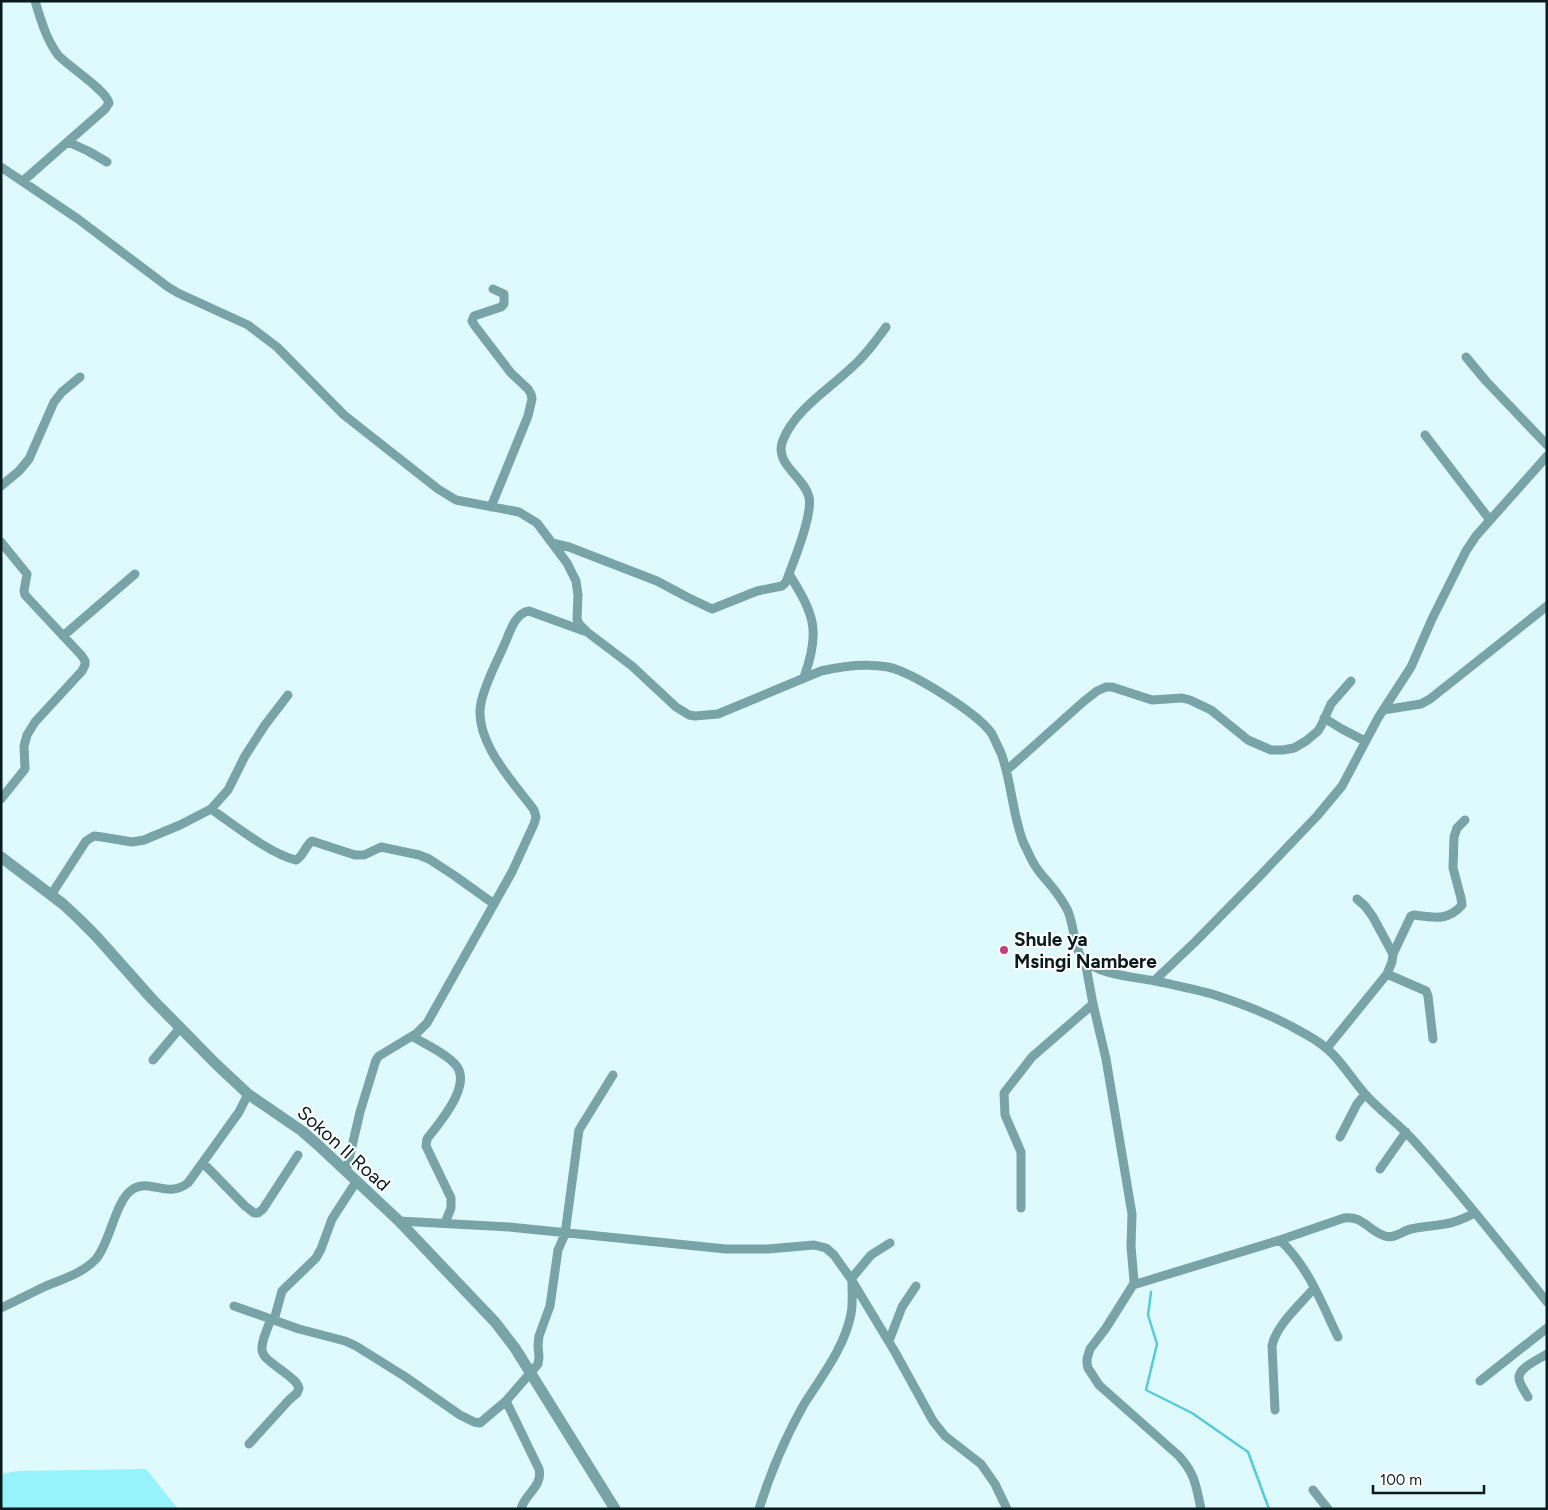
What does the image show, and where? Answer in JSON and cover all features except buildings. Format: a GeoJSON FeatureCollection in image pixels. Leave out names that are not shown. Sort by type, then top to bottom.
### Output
{"type":"FeatureCollection","features":[{"type":"Feature","properties":{"kind":"street"},"geometry":{"type":"LineString","coordinates":[[23,181],[109,103],[108,98],[57,54],[44,30],[35,1]]}},
{"type":"Feature","properties":{"kind":"street"},"geometry":{"type":"LineString","coordinates":[[68,142],[107,162]]}},
{"type":"Feature","properties":{"kind":"street"},"geometry":{"type":"LineString","coordinates":[[1,167],[78,219],[168,287],[256,330],[277,347],[344,415],[438,489],[456,500],[519,512],[533,519],[545,532],[567,563],[576,581],[578,595],[577,619],[579,624],[632,666],[676,707],[690,715],[718,714],[804,677],[834,668],[853,666],[887,667],[898,670],[930,686],[984,724],[992,734],[1001,752],[1007,770],[1015,814],[1023,841],[1036,868],[1054,889],[1068,910],[1078,952],[1085,960],[1099,969],[1154,980],[1213,995],[1243,1005],[1307,1035],[1327,1048],[1339,1059],[1365,1094],[1406,1132],[1547,1302]]}},
{"type":"Feature","properties":{"kind":"street"},"geometry":{"type":"LineString","coordinates":[[491,507],[528,416],[532,399],[531,394],[510,373],[472,321],[474,316],[501,307],[504,304],[504,294],[493,289]]}},
{"type":"Feature","properties":{"kind":"street"},"geometry":{"type":"LineString","coordinates":[[552,543],[569,547],[657,581],[712,608],[757,590],[782,586],[786,582],[805,529],[809,498],[805,488],[789,469],[783,458],[781,450],[783,441],[789,429],[808,406],[860,360],[886,327]]}},
{"type":"Feature","properties":{"kind":"street"},"geometry":{"type":"LineString","coordinates":[[1466,357],[1486,381],[1547,445]]}},
{"type":"Feature","properties":{"kind":"street"},"geometry":{"type":"LineString","coordinates":[[1,486],[19,471],[29,459],[54,402],[62,392],[80,377]]}},
{"type":"Feature","properties":{"kind":"street"},"geometry":{"type":"LineString","coordinates":[[1425,435],[1490,520]]}},
{"type":"Feature","properties":{"kind":"street"},"geometry":{"type":"LineString","coordinates":[[1154,980],[1249,888],[1326,806],[1342,786],[1383,710],[1411,667],[1432,619],[1466,551],[1476,536],[1547,456]]}},
{"type":"Feature","properties":{"kind":"street"},"geometry":{"type":"LineString","coordinates":[[1,542],[27,574],[25,595],[85,661],[84,668],[30,729],[24,740],[25,769],[1,799]]}},
{"type":"Feature","properties":{"kind":"street"},"geometry":{"type":"LineString","coordinates":[[63,636],[135,574]]}},
{"type":"Feature","properties":{"kind":"street"},"geometry":{"type":"LineString","coordinates":[[789,574],[803,596],[810,612],[813,628],[814,642],[812,654],[804,677]]}},
{"type":"Feature","properties":{"kind":"street"},"geometry":{"type":"LineString","coordinates":[[1383,710],[1421,704],[1430,699],[1547,606]]}},
{"type":"Feature","properties":{"kind":"street"},"geometry":{"type":"LineString","coordinates":[[346,1172],[360,1112],[376,1060],[379,1056],[412,1036],[427,1023],[512,872],[529,839],[536,817],[534,810],[499,763],[483,735],[481,727],[480,709],[484,692],[513,625],[524,611],[529,611],[587,632]]}},
{"type":"Feature","properties":{"kind":"street"},"geometry":{"type":"LineString","coordinates":[[1007,770],[1083,702],[1097,691],[1106,687],[1112,687],[1152,700],[1182,698],[1190,700],[1211,710],[1248,740],[1271,750],[1282,750],[1294,748],[1318,731],[1328,708],[1351,681]]}},
{"type":"Feature","properties":{"kind":"street"},"geometry":{"type":"LineString","coordinates":[[51,896],[89,838],[102,837],[132,842],[144,840],[180,825],[211,808],[228,790],[245,756],[265,725],[288,695]]}},
{"type":"Feature","properties":{"kind":"street"},"geometry":{"type":"LineString","coordinates":[[1324,718],[1365,742]]}},
{"type":"Feature","properties":{"kind":"street"},"geometry":{"type":"LineString","coordinates":[[211,808],[245,834],[279,854],[296,860],[299,859],[312,841],[355,855],[364,855],[381,846],[419,855],[429,859],[494,904]]}},
{"type":"Feature","properties":{"kind":"street"},"geometry":{"type":"LineString","coordinates":[[1327,1048],[1386,974],[1411,916],[1445,917],[1462,905],[1462,898],[1453,868],[1454,837],[1457,828],[1465,820]]}},
{"type":"Feature","properties":{"kind":"street","name":"Sokon II Road"},"geometry":{"type":"LineString","coordinates":[[1,857],[51,896],[96,936],[152,1000],[248,1094],[302,1131],[399,1221],[495,1322],[515,1348],[615,1509]]}},
{"type":"Feature","properties":{"kind":"street"},"geometry":{"type":"LineString","coordinates":[[1356,899],[1373,916],[1393,954]]}},
{"type":"Feature","properties":{"kind":"street"},"geometry":{"type":"LineString","coordinates":[[1085,960],[1092,1004],[1106,1059],[1132,1214],[1133,1285],[1090,1350],[1087,1359],[1088,1368],[1099,1385],[1187,1465],[1195,1481],[1201,1509]]}},
{"type":"Feature","properties":{"kind":"street"},"geometry":{"type":"LineString","coordinates":[[1386,974],[1426,991],[1433,1039]]}},
{"type":"Feature","properties":{"kind":"street"},"geometry":{"type":"LineString","coordinates":[[1021,1208],[1021,1152],[1005,1115],[1004,1093],[1032,1057],[1092,1004]]}},
{"type":"Feature","properties":{"kind":"street"},"geometry":{"type":"LineString","coordinates":[[152,1060],[180,1028]]}},
{"type":"Feature","properties":{"kind":"street"},"geometry":{"type":"LineString","coordinates":[[412,1036],[456,1065],[460,1074],[457,1097],[427,1139],[426,1146],[451,1198],[451,1208],[445,1223]]}},
{"type":"Feature","properties":{"kind":"street"},"geometry":{"type":"LineString","coordinates":[[234,1306],[356,1346],[404,1376],[460,1415],[480,1423],[506,1401],[531,1373],[539,1360],[539,1336],[550,1306],[558,1250],[565,1234],[579,1130],[614,1075]]}},
{"type":"Feature","properties":{"kind":"street"},"geometry":{"type":"LineString","coordinates":[[1,1308],[74,1274],[94,1260],[104,1244],[121,1202],[126,1194],[134,1188],[140,1186],[172,1190],[181,1188],[188,1183],[239,1112],[248,1094]]}},
{"type":"Feature","properties":{"kind":"street"},"geometry":{"type":"LineString","coordinates":[[1340,1137],[1356,1104],[1365,1094]]}},
{"type":"Feature","properties":{"kind":"street"},"geometry":{"type":"LineString","coordinates":[[1380,1169],[1406,1132]]}},
{"type":"Feature","properties":{"kind":"street"},"geometry":{"type":"LineString","coordinates":[[203,1163],[245,1206],[254,1213],[258,1213],[263,1209],[298,1155]]}},
{"type":"Feature","properties":{"kind":"street"},"geometry":{"type":"LineString","coordinates":[[248,1444],[288,1400],[297,1393],[299,1388],[298,1383],[267,1359],[262,1352],[262,1342],[282,1291],[316,1258],[332,1219],[356,1182]]}},
{"type":"Feature","properties":{"kind":"street"},"geometry":{"type":"LineString","coordinates":[[1133,1285],[1280,1240],[1344,1218],[1352,1217],[1357,1219],[1388,1237],[1396,1236],[1410,1229],[1450,1223],[1475,1213]]}},
{"type":"Feature","properties":{"kind":"street"},"geometry":{"type":"LineString","coordinates":[[399,1221],[509,1227],[726,1249],[768,1250],[814,1245],[826,1248],[834,1255],[852,1281],[889,1341],[933,1421],[945,1436],[981,1464],[1007,1509]]}},
{"type":"Feature","properties":{"kind":"street"},"geometry":{"type":"LineString","coordinates":[[1280,1240],[1299,1260],[1310,1278],[1338,1337]]}},
{"type":"Feature","properties":{"kind":"street"},"geometry":{"type":"LineString","coordinates":[[759,1509],[774,1467],[803,1406],[826,1372],[839,1347],[851,1317],[852,1281],[871,1255],[890,1243]]}},
{"type":"Feature","properties":{"kind":"street"},"geometry":{"type":"LineString","coordinates":[[889,1341],[902,1307],[916,1286]]}},
{"type":"Feature","properties":{"kind":"street"},"geometry":{"type":"LineString","coordinates":[[1275,1410],[1273,1339],[1280,1327],[1314,1288]]}},
{"type":"Feature","properties":{"kind":"street"},"geometry":{"type":"LineString","coordinates":[[1480,1381],[1547,1328]]}},
{"type":"Feature","properties":{"kind":"street"},"geometry":{"type":"LineString","coordinates":[[1528,1397],[1519,1380],[1519,1374],[1525,1367],[1547,1354]]}},
{"type":"Feature","properties":{"kind":"street"},"geometry":{"type":"LineString","coordinates":[[506,1401],[539,1469],[540,1475],[538,1484],[524,1501],[521,1509]]}},
{"type":"Feature","properties":{"kind":"street"},"geometry":{"type":"LineString","coordinates":[[1313,1490],[1328,1509]]}},
{"type":"Feature","properties":{"kind":"shaded area"},"geometry":{"type":"Polygon","coordinates":[[[146,1469],[178,1509],[1,1509],[1,1474],[19,1471],[146,1469]]]}},
{"type":"Feature","properties":{"kind":"waterway"},"geometry":{"type":"LineString","coordinates":[[1151,1292],[1148,1315],[1157,1344],[1146,1390],[1192,1413],[1248,1452],[1269,1509]]}},
{"type":"Feature","properties":{"kind":"place","name":"Shule ya Msingi Nambere"},"geometry":{"type":"Point","coordinates":[1004,950]}}]}
